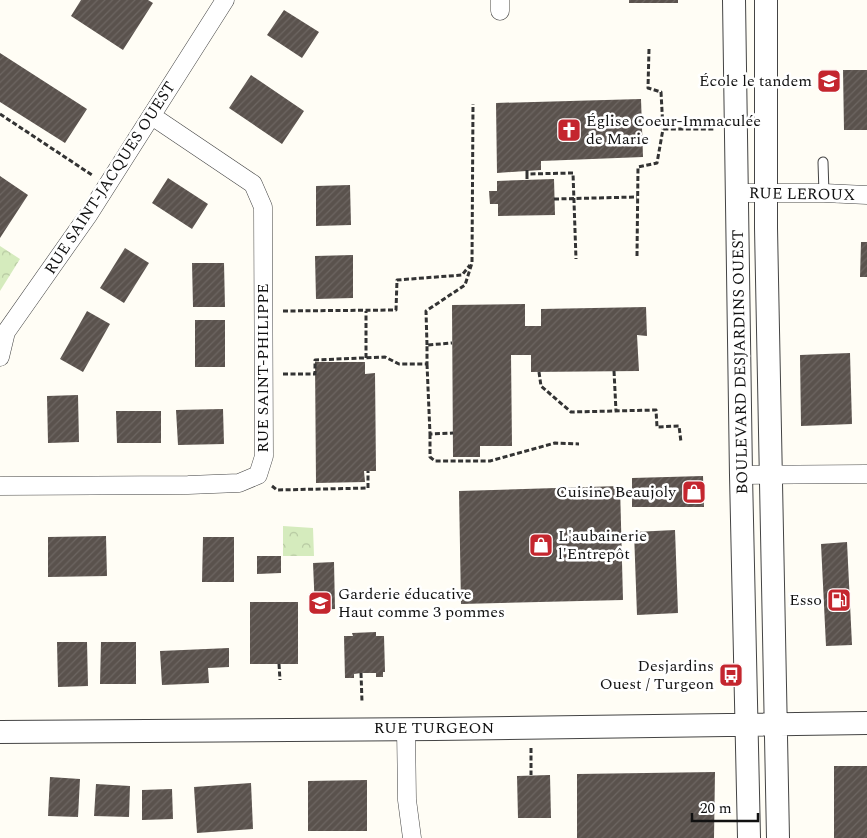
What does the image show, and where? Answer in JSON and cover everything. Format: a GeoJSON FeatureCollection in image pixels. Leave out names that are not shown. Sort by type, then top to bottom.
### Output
{"type":"FeatureCollection","features":[{"type":"Feature","properties":{"kind":"street","name":"RUE SAINT-JACQUES OUEST"},"geometry":{"type":"LineString","coordinates":[[0,357],[6,332],[107,185],[225,0]]}},
{"type":"Feature","properties":{"kind":"street","name":"BOULEVARD DESJARDINS OUEST"},"geometry":{"type":"LineString","coordinates":[[734,0],[741,475],[749,838]]}},
{"type":"Feature","properties":{"kind":"street","name":"BOULEVARD DESJARDINS OUEST"},"geometry":{"type":"LineString","coordinates":[[766,0],[766,228],[778,838]]}},
{"type":"Feature","properties":{"kind":"street","name":"RUE SAINT-PHILIPPE"},"geometry":{"type":"LineString","coordinates":[[0,486],[196,485],[239,483],[258,475],[264,456],[263,207],[253,184],[152,116]]}},
{"type":"Feature","properties":{"kind":"street","name":"RUE LEROUX"},"geometry":{"type":"LineString","coordinates":[[737,193],[824,193],[867,196]]}},
{"type":"Feature","properties":{"kind":"street"},"geometry":{"type":"LineString","coordinates":[[741,475],[867,474]]}},
{"type":"Feature","properties":{"kind":"street","name":"RUE TURGEON"},"geometry":{"type":"LineString","coordinates":[[0,732],[867,723]]}},
{"type":"Feature","properties":{"kind":"street"},"geometry":{"type":"LineString","coordinates":[[406,729],[407,800],[412,838]]}},
{"type":"Feature","properties":{"kind":"lane"},"geometry":{"type":"LineString","coordinates":[[823,162],[824,193]]}},
{"type":"Feature","properties":{"kind":"path"},"geometry":{"type":"LineString","coordinates":[[637,256],[638,167],[657,163],[663,129],[661,92],[648,88],[649,49]]}},
{"type":"Feature","properties":{"kind":"path"},"geometry":{"type":"LineString","coordinates":[[472,104],[472,263],[465,285],[426,312],[430,457],[436,461],[490,461],[555,443],[579,444]]}},
{"type":"Feature","properties":{"kind":"path"},"geometry":{"type":"LineString","coordinates":[[0,114],[107,185]]}},
{"type":"Feature","properties":{"kind":"path"},"geometry":{"type":"LineString","coordinates":[[663,129],[721,128]]}},
{"type":"Feature","properties":{"kind":"path"},"geometry":{"type":"LineString","coordinates":[[527,180],[527,172],[573,173],[576,258]]}},
{"type":"Feature","properties":{"kind":"path"},"geometry":{"type":"LineString","coordinates":[[554,199],[637,197]]}},
{"type":"Feature","properties":{"kind":"path"},"geometry":{"type":"LineString","coordinates":[[263,311],[396,310],[397,280],[462,275],[472,263]]}},
{"type":"Feature","properties":{"kind":"path"},"geometry":{"type":"LineString","coordinates":[[366,311],[366,358]]}},
{"type":"Feature","properties":{"kind":"path"},"geometry":{"type":"LineString","coordinates":[[427,345],[452,343]]}},
{"type":"Feature","properties":{"kind":"path"},"geometry":{"type":"LineString","coordinates":[[265,374],[315,374],[315,360],[385,357],[399,364],[427,364]]}},
{"type":"Feature","properties":{"kind":"path"},"geometry":{"type":"LineString","coordinates":[[614,371],[616,411]]}},
{"type":"Feature","properties":{"kind":"path"},"geometry":{"type":"LineString","coordinates":[[539,372],[541,386],[570,412],[656,410],[657,427],[679,426],[681,442]]}},
{"type":"Feature","properties":{"kind":"path"},"geometry":{"type":"LineString","coordinates":[[430,434],[453,433]]}},
{"type":"Feature","properties":{"kind":"path"},"geometry":{"type":"LineString","coordinates":[[258,475],[277,490],[368,488],[368,471]]}},
{"type":"Feature","properties":{"kind":"path"},"geometry":{"type":"LineString","coordinates":[[279,664],[280,680]]}},
{"type":"Feature","properties":{"kind":"path"},"geometry":{"type":"LineString","coordinates":[[361,674],[362,702]]}},
{"type":"Feature","properties":{"kind":"green space"},"geometry":{"type":"Polygon","coordinates":[[[0,246],[20,259],[0,291],[0,246]]]}},
{"type":"Feature","properties":{"kind":"green space"},"geometry":{"type":"Polygon","coordinates":[[[283,526],[313,528],[314,556],[283,556],[283,526]]]}},
{"type":"Feature","properties":{"kind":"building"},"geometry":{"type":"Polygon","coordinates":[[[81,0],[148,0],[153,3],[123,50],[71,16],[81,0]]]}},
{"type":"Feature","properties":{"kind":"building"},"geometry":{"type":"Polygon","coordinates":[[[629,0],[678,0],[678,3],[629,3],[629,0]]]}},
{"type":"Feature","properties":{"kind":"building"},"geometry":{"type":"Polygon","coordinates":[[[284,10],[319,32],[302,58],[267,35],[284,10]]]}},
{"type":"Feature","properties":{"kind":"building"},"geometry":{"type":"Polygon","coordinates":[[[0,53],[87,109],[65,143],[0,102],[0,53]]]}},
{"type":"Feature","properties":{"kind":"building"},"geometry":{"type":"Polygon","coordinates":[[[843,70],[867,70],[867,130],[844,130],[843,70]]]}},
{"type":"Feature","properties":{"kind":"building"},"geometry":{"type":"Polygon","coordinates":[[[251,75],[304,111],[282,144],[229,108],[251,75]]]}},
{"type":"Feature","properties":{"kind":"building","name":"Église Coeur-Immaculée de Marie"},"geometry":{"type":"Polygon","coordinates":[[[641,99],[643,157],[541,161],[541,170],[497,173],[496,103],[641,99]]]}},
{"type":"Feature","properties":{"kind":"building"},"geometry":{"type":"Polygon","coordinates":[[[0,176],[28,195],[0,238],[0,176]]]}},
{"type":"Feature","properties":{"kind":"building"},"geometry":{"type":"Polygon","coordinates":[[[168,178],[208,204],[192,229],[152,203],[168,178]]]}},
{"type":"Feature","properties":{"kind":"building"},"geometry":{"type":"Polygon","coordinates":[[[554,179],[555,215],[498,216],[498,204],[490,204],[489,191],[497,191],[497,181],[554,179]]]}},
{"type":"Feature","properties":{"kind":"building"},"geometry":{"type":"Polygon","coordinates":[[[350,185],[351,225],[316,226],[316,186],[350,185]]]}},
{"type":"Feature","properties":{"kind":"building"},"geometry":{"type":"Polygon","coordinates":[[[861,242],[867,242],[867,277],[860,277],[861,242]]]}},
{"type":"Feature","properties":{"kind":"building"},"geometry":{"type":"Polygon","coordinates":[[[125,248],[149,263],[124,303],[100,288],[125,248]]]}},
{"type":"Feature","properties":{"kind":"building"},"geometry":{"type":"Polygon","coordinates":[[[353,255],[353,298],[316,299],[315,256],[353,255]]]}},
{"type":"Feature","properties":{"kind":"building"},"geometry":{"type":"Polygon","coordinates":[[[192,263],[224,263],[225,307],[193,307],[192,263]]]}},
{"type":"Feature","properties":{"kind":"building"},"geometry":{"type":"Polygon","coordinates":[[[525,304],[525,326],[541,326],[541,309],[646,307],[647,336],[637,335],[639,371],[531,372],[531,355],[511,355],[512,446],[480,446],[480,457],[453,457],[452,305],[525,304]]]}},
{"type":"Feature","properties":{"kind":"building"},"geometry":{"type":"Polygon","coordinates":[[[87,311],[110,324],[83,372],[60,359],[87,311]]]}},
{"type":"Feature","properties":{"kind":"building"},"geometry":{"type":"Polygon","coordinates":[[[195,320],[225,320],[225,367],[195,367],[195,320]]]}},
{"type":"Feature","properties":{"kind":"building"},"geometry":{"type":"Polygon","coordinates":[[[850,353],[852,424],[801,426],[800,355],[850,353]]]}},
{"type":"Feature","properties":{"kind":"building"},"geometry":{"type":"Polygon","coordinates":[[[315,362],[365,362],[365,374],[375,373],[376,471],[364,471],[365,482],[316,483],[315,362]]]}},
{"type":"Feature","properties":{"kind":"building"},"geometry":{"type":"Polygon","coordinates":[[[78,395],[79,442],[48,443],[47,396],[78,395]]]}},
{"type":"Feature","properties":{"kind":"building"},"geometry":{"type":"Polygon","coordinates":[[[223,409],[224,444],[178,445],[176,410],[223,409]]]}},
{"type":"Feature","properties":{"kind":"building"},"geometry":{"type":"Polygon","coordinates":[[[116,411],[161,411],[161,443],[117,443],[116,411]]]}},
{"type":"Feature","properties":{"kind":"building"},"geometry":{"type":"Polygon","coordinates":[[[703,476],[704,507],[632,507],[632,478],[703,476]]]}},
{"type":"Feature","properties":{"kind":"building","name":"L'aubainerie l'Entrepôt"},"geometry":{"type":"Polygon","coordinates":[[[620,486],[623,600],[461,604],[459,491],[620,486]]]}},
{"type":"Feature","properties":{"kind":"building"},"geometry":{"type":"Polygon","coordinates":[[[675,530],[678,613],[637,615],[634,532],[675,530]]]}},
{"type":"Feature","properties":{"kind":"building"},"geometry":{"type":"Polygon","coordinates":[[[106,536],[107,576],[48,577],[48,537],[106,536]]]}},
{"type":"Feature","properties":{"kind":"building"},"geometry":{"type":"Polygon","coordinates":[[[203,537],[234,537],[234,582],[202,582],[203,537]]]}},
{"type":"Feature","properties":{"kind":"building"},"geometry":{"type":"Polygon","coordinates":[[[847,542],[852,645],[826,646],[821,544],[847,542]]]}},
{"type":"Feature","properties":{"kind":"building"},"geometry":{"type":"Polygon","coordinates":[[[257,556],[281,556],[281,573],[257,574],[257,556]]]}},
{"type":"Feature","properties":{"kind":"building"},"geometry":{"type":"Polygon","coordinates":[[[334,562],[335,609],[315,610],[313,563],[334,562]]]}},
{"type":"Feature","properties":{"kind":"building"},"geometry":{"type":"Polygon","coordinates":[[[250,602],[298,602],[298,664],[250,664],[250,602]]]}},
{"type":"Feature","properties":{"kind":"building"},"geometry":{"type":"Polygon","coordinates":[[[376,632],[376,636],[384,636],[385,672],[383,672],[383,677],[376,677],[376,673],[361,673],[354,674],[354,678],[345,678],[344,636],[353,636],[352,633],[376,632]]]}},
{"type":"Feature","properties":{"kind":"building"},"geometry":{"type":"Polygon","coordinates":[[[57,642],[87,642],[88,686],[58,687],[57,642]]]}},
{"type":"Feature","properties":{"kind":"building"},"geometry":{"type":"Polygon","coordinates":[[[101,642],[136,642],[136,684],[100,684],[101,642]]]}},
{"type":"Feature","properties":{"kind":"building"},"geometry":{"type":"Polygon","coordinates":[[[229,648],[229,667],[208,668],[209,683],[162,685],[160,651],[229,648]]]}},
{"type":"Feature","properties":{"kind":"building"},"geometry":{"type":"Polygon","coordinates":[[[834,766],[867,766],[867,838],[834,838],[834,766]]]}},
{"type":"Feature","properties":{"kind":"building"},"geometry":{"type":"Polygon","coordinates":[[[715,772],[714,838],[577,838],[577,774],[715,772]]]}},
{"type":"Feature","properties":{"kind":"building"},"geometry":{"type":"Polygon","coordinates":[[[550,775],[551,818],[518,818],[517,776],[550,775]]]}},
{"type":"Feature","properties":{"kind":"building"},"geometry":{"type":"Polygon","coordinates":[[[50,777],[80,779],[78,817],[48,816],[50,777]]]}},
{"type":"Feature","properties":{"kind":"building"},"geometry":{"type":"Polygon","coordinates":[[[367,780],[367,831],[308,831],[308,781],[367,780]]]}},
{"type":"Feature","properties":{"kind":"building"},"geometry":{"type":"Polygon","coordinates":[[[251,783],[253,829],[197,833],[194,787],[251,783]]]}},
{"type":"Feature","properties":{"kind":"building"},"geometry":{"type":"Polygon","coordinates":[[[96,784],[130,786],[129,817],[94,816],[96,784]]]}},
{"type":"Feature","properties":{"kind":"building"},"geometry":{"type":"Polygon","coordinates":[[[172,789],[173,819],[142,820],[142,790],[172,789]]]}},
{"type":"Feature","properties":{"kind":"place","name":"École le tandem"},"geometry":{"type":"Point","coordinates":[829,81]}},
{"type":"Feature","properties":{"kind":"place","name":"Église Coeur-Immaculée de Marie"},"geometry":{"type":"Point","coordinates":[569,130]}},
{"type":"Feature","properties":{"kind":"place","name":"Cuisine Beaujoly"},"geometry":{"type":"Point","coordinates":[694,492]}},
{"type":"Feature","properties":{"kind":"place","name":"L'aubainerie l'Entrepôt"},"geometry":{"type":"Point","coordinates":[541,545]}},
{"type":"Feature","properties":{"kind":"place","name":"Esso"},"geometry":{"type":"Point","coordinates":[839,600]}},
{"type":"Feature","properties":{"kind":"place","name":"Garderie éducative Haut comme 3 pommes"},"geometry":{"type":"Point","coordinates":[320,603]}},
{"type":"Feature","properties":{"kind":"place","name":"Desjardins Ouest / Turgeon"},"geometry":{"type":"Point","coordinates":[731,675]}}]}
